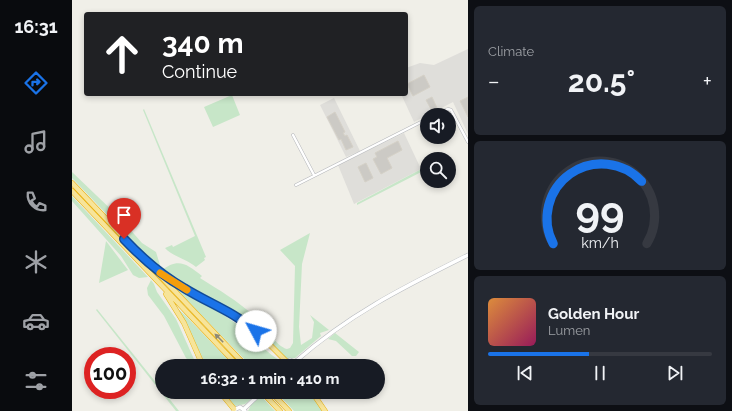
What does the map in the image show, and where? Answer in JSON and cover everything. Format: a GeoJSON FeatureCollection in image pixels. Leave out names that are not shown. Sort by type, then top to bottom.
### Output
{"type":"FeatureCollection","features":[{"type":"Feature","properties":{"kind":"highway"},"geometry":{"type":"LineString","coordinates":[[72,183],[239,359]]}},
{"type":"Feature","properties":{"kind":"highway"},"geometry":{"type":"LineString","coordinates":[[72,191],[231,359]]}},
{"type":"Feature","properties":{"kind":"highway"},"geometry":{"type":"LineString","coordinates":[[144,260],[179,286],[222,307],[239,318],[259,334],[284,359]]}},
{"type":"Feature","properties":{"kind":"highway"},"geometry":{"type":"LineString","coordinates":[[161,286],[184,323],[200,359]]}},
{"type":"Feature","properties":{"kind":"highway"},"geometry":{"type":"LineString","coordinates":[[225,399],[234,410]]}},
{"type":"Feature","properties":{"kind":"highway"},"geometry":{"type":"LineString","coordinates":[[269,399],[280,411]]}},
{"type":"Feature","properties":{"kind":"highway"},"geometry":{"type":"LineString","coordinates":[[277,399],[289,411]]}},
{"type":"Feature","properties":{"kind":"highway"},"geometry":{"type":"LineString","coordinates":[[316,399],[324,411]]}},
{"type":"Feature","properties":{"kind":"main road"},"geometry":{"type":"LineString","coordinates":[[302,359],[329,334],[370,306],[468,254]]}},
{"type":"Feature","properties":{"kind":"main road"},"geometry":{"type":"LineString","coordinates":[[234,410],[238,407],[245,410],[255,399]]}},
{"type":"Feature","properties":{"kind":"street"},"geometry":{"type":"LineString","coordinates":[[456,119],[468,142]]}},
{"type":"Feature","properties":{"kind":"street"},"geometry":{"type":"LineString","coordinates":[[296,185],[420,123]]}},
{"type":"Feature","properties":{"kind":"street"},"geometry":{"type":"LineString","coordinates":[[293,135],[314,176]]}},
{"type":"Feature","properties":{"kind":"shaded area"},"geometry":{"type":"Polygon","coordinates":[[[468,49],[468,134],[453,102],[441,108],[420,108],[420,119],[414,122],[402,96],[408,96],[408,67],[420,63],[434,65],[468,49]]]}},
{"type":"Feature","properties":{"kind":"shaded area"},"geometry":{"type":"Polygon","coordinates":[[[334,98],[360,151],[346,157],[320,105],[334,98]]]}},
{"type":"Feature","properties":{"kind":"shaded area"},"geometry":{"type":"Polygon","coordinates":[[[404,133],[420,170],[354,204],[338,165],[404,133]]]}},
{"type":"Feature","properties":{"kind":"green space"},"geometry":{"type":"Polygon","coordinates":[[[232,96],[240,115],[213,127],[204,107],[232,96]]]}},
{"type":"Feature","properties":{"kind":"green space"},"geometry":{"type":"Polygon","coordinates":[[[144,109],[206,257],[204,258],[205,260],[196,267],[172,254],[165,248],[172,245],[173,247],[195,236],[143,110],[144,109]]]}},
{"type":"Feature","properties":{"kind":"green space"},"geometry":{"type":"Polygon","coordinates":[[[420,170],[420,173],[357,205],[357,203],[420,170]]]}},
{"type":"Feature","properties":{"kind":"green space"},"geometry":{"type":"Polygon","coordinates":[[[72,172],[120,218],[142,243],[156,252],[160,265],[158,268],[72,178],[72,172]]]}},
{"type":"Feature","properties":{"kind":"green space"},"geometry":{"type":"Polygon","coordinates":[[[72,196],[148,277],[139,278],[133,275],[121,256],[72,201],[72,196]]]}},
{"type":"Feature","properties":{"kind":"green space"},"geometry":{"type":"Polygon","coordinates":[[[310,233],[302,264],[299,327],[301,345],[312,338],[314,322],[310,315],[329,330],[320,333],[321,336],[295,358],[287,359],[254,327],[161,271],[172,264],[177,263],[187,265],[192,268],[202,276],[200,278],[241,305],[254,316],[274,340],[287,349],[290,348],[293,343],[295,266],[280,250],[310,233]]]}},
{"type":"Feature","properties":{"kind":"green space"},"geometry":{"type":"Polygon","coordinates":[[[106,241],[128,270],[99,283],[106,241]]]}},
{"type":"Feature","properties":{"kind":"green space"},"geometry":{"type":"Polygon","coordinates":[[[151,280],[157,292],[176,319],[194,359],[186,358],[164,316],[148,295],[147,288],[151,280]]]}},
{"type":"Feature","properties":{"kind":"green space"},"geometry":{"type":"Polygon","coordinates":[[[168,281],[238,325],[278,359],[244,359],[168,281]]]}},
{"type":"Feature","properties":{"kind":"green space"},"geometry":{"type":"Polygon","coordinates":[[[97,309],[127,347],[125,347],[96,310],[97,309]]]}},
{"type":"Feature","properties":{"kind":"green space"},"geometry":{"type":"Polygon","coordinates":[[[178,309],[227,359],[203,359],[178,309]]]}},
{"type":"Feature","properties":{"kind":"green space"},"geometry":{"type":"Polygon","coordinates":[[[335,333],[359,352],[356,356],[352,356],[336,341],[328,339],[335,333]]]}},
{"type":"Feature","properties":{"kind":"green space"},"geometry":{"type":"Polygon","coordinates":[[[136,358],[155,381],[155,384],[136,360],[136,358]]]}},
{"type":"Feature","properties":{"kind":"green space"},"geometry":{"type":"Polygon","coordinates":[[[166,399],[170,399],[179,411],[176,411],[166,399]]]}},
{"type":"Feature","properties":{"kind":"green space"},"geometry":{"type":"Polygon","coordinates":[[[229,399],[251,399],[245,404],[235,406],[229,399]]]}},
{"type":"Feature","properties":{"kind":"green space"},"geometry":{"type":"Polygon","coordinates":[[[258,399],[264,399],[275,411],[248,411],[251,405],[258,399]]]}},
{"type":"Feature","properties":{"kind":"green space"},"geometry":{"type":"Polygon","coordinates":[[[283,399],[314,399],[322,411],[294,411],[283,399]]]}},
{"type":"Feature","properties":{"kind":"building"},"geometry":{"type":"Polygon","coordinates":[[[424,75],[430,87],[413,96],[408,83],[424,75]]]}},
{"type":"Feature","properties":{"kind":"building"},"geometry":{"type":"Polygon","coordinates":[[[432,97],[437,108],[430,108],[426,100],[432,97]]]}},
{"type":"Feature","properties":{"kind":"building"},"geometry":{"type":"Polygon","coordinates":[[[468,97],[468,117],[460,101],[468,97]]]}},
{"type":"Feature","properties":{"kind":"building"},"geometry":{"type":"Polygon","coordinates":[[[335,112],[345,132],[343,133],[345,136],[347,135],[353,147],[346,150],[327,117],[335,112]]]}},
{"type":"Feature","properties":{"kind":"building"},"geometry":{"type":"Polygon","coordinates":[[[398,141],[402,150],[387,158],[392,168],[381,174],[373,159],[377,157],[375,153],[398,141]]]}},
{"type":"Feature","properties":{"kind":"building"},"geometry":{"type":"Polygon","coordinates":[[[366,163],[373,178],[365,182],[358,167],[366,163]]]}},
{"type":"Feature","properties":{"kind":"slow traffic"},"geometry":{"type":"LineString","coordinates":[[160,273],[187,290]]}},
{"type":"Feature","properties":{"kind":"route"},"geometry":{"type":"LineString","coordinates":[[124,239],[144,260],[174,282],[190,292],[226,310],[244,321],[256,331]]}}]}
